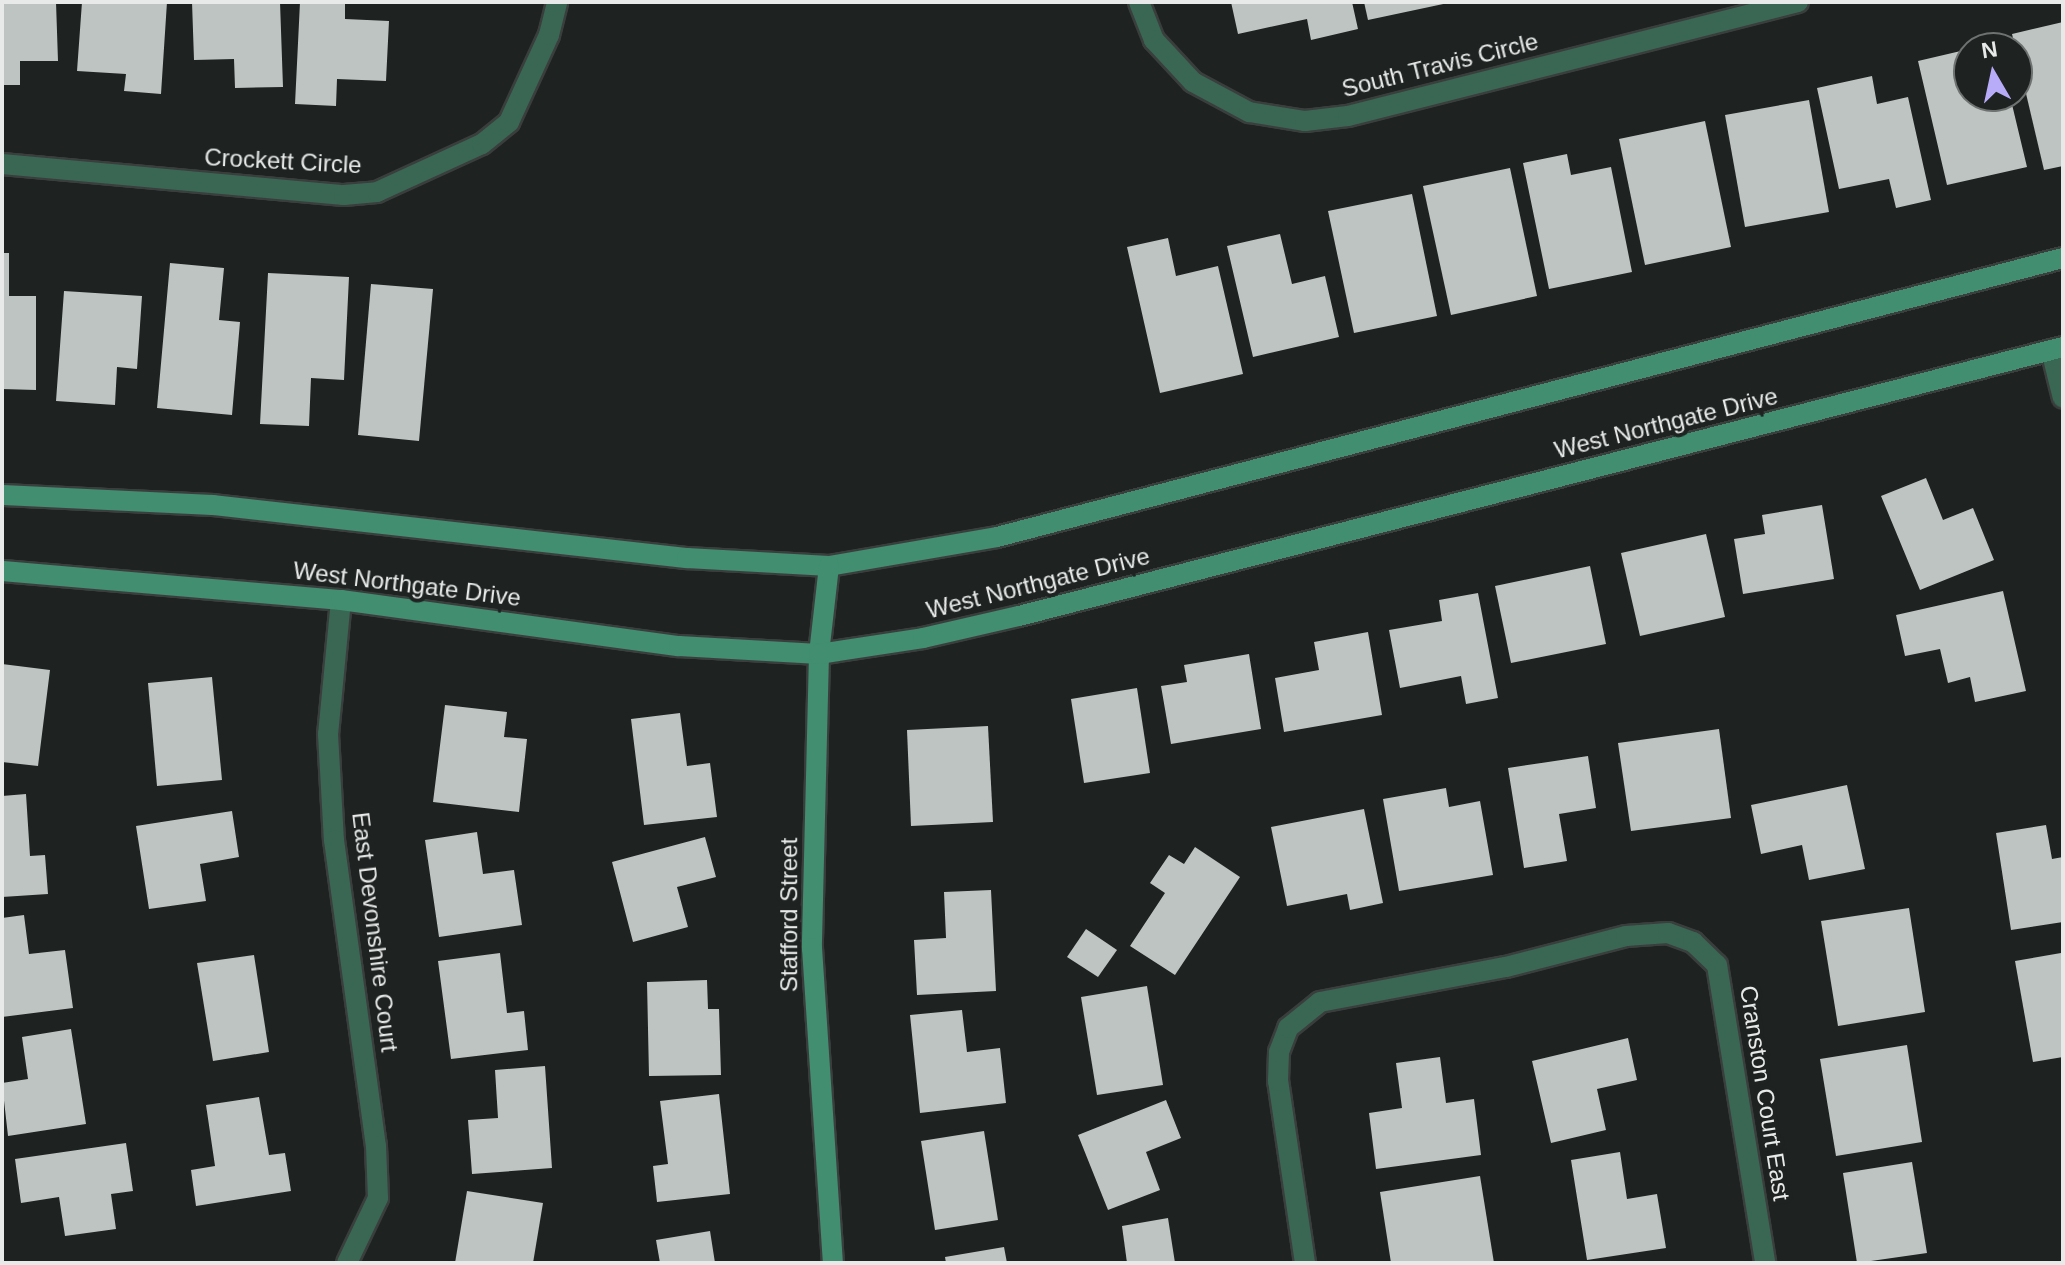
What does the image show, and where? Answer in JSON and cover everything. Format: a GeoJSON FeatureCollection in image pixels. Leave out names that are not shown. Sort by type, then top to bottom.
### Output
{"type":"FeatureCollection","features":[{"type":"Feature","properties":{"kind":"main road"},"geometry":{"type":"LineString","coordinates":[[2,495],[213,505],[687,558],[829,566],[997,537],[2063,258]]}},
{"type":"Feature","properties":{"kind":"main road","name":"West Northgate Drive"},"geometry":{"type":"LineString","coordinates":[[2,571],[341,600],[679,646],[819,654],[923,638],[1019,616],[2057,349]]}},
{"type":"Feature","properties":{"kind":"main road","name":"Stafford Street"},"geometry":{"type":"LineString","coordinates":[[829,566],[819,654],[812,948],[833,1263]]}},
{"type":"Feature","properties":{"kind":"street","name":"Crockett Circle"},"geometry":{"type":"LineString","coordinates":[[2,164],[344,195],[377,192],[482,144],[509,122],[549,35],[557,2]]}},
{"type":"Feature","properties":{"kind":"street","name":"South Travis Circle"},"geometry":{"type":"LineString","coordinates":[[1139,2],[1154,40],[1193,82],[1249,112],[1305,121],[1348,116],[1798,2]]}},
{"type":"Feature","properties":{"kind":"street"},"geometry":{"type":"LineString","coordinates":[[2057,349],[2063,398]]}},
{"type":"Feature","properties":{"kind":"street","name":"East Devonshire Court"},"geometry":{"type":"LineString","coordinates":[[341,600],[328,734],[334,840],[376,1146],[378,1198],[347,1263]]}},
{"type":"Feature","properties":{"kind":"street","name":"Cranston Court East"},"geometry":{"type":"LineString","coordinates":[[1305,1263],[1278,1081],[1279,1052],[1288,1028],[1320,1002],[1506,967],[1626,936],[1668,933],[1693,942],[1717,965],[1765,1263]]}},
{"type":"Feature","properties":{"kind":"building"},"geometry":{"type":"Polygon","coordinates":[[[2,2],[56,2],[58,61],[20,61],[20,85],[2,85],[2,2]]]}},
{"type":"Feature","properties":{"kind":"building"},"geometry":{"type":"Polygon","coordinates":[[[82,2],[167,2],[161,94],[124,91],[126,74],[77,71],[82,2]]]}},
{"type":"Feature","properties":{"kind":"building"},"geometry":{"type":"Polygon","coordinates":[[[192,2],[280,2],[283,87],[235,88],[234,59],[194,60],[192,2]]]}},
{"type":"Feature","properties":{"kind":"building"},"geometry":{"type":"Polygon","coordinates":[[[300,2],[345,2],[345,19],[389,21],[386,81],[337,79],[336,106],[295,104],[300,2]]]}},
{"type":"Feature","properties":{"kind":"building"},"geometry":{"type":"Polygon","coordinates":[[[1231,2],[1352,2],[1358,29],[1311,40],[1307,19],[1238,34],[1231,2]]]}},
{"type":"Feature","properties":{"kind":"building"},"geometry":{"type":"Polygon","coordinates":[[[1364,2],[1448,2],[1448,3],[1368,20],[1364,2]]]}},
{"type":"Feature","properties":{"kind":"building"},"geometry":{"type":"Polygon","coordinates":[[[2063,22],[2063,166],[2044,170],[2030,112],[2033,112],[2033,32],[2020,32],[2063,22]]]}},
{"type":"Feature","properties":{"kind":"building"},"geometry":{"type":"Polygon","coordinates":[[[1953,53],[1953,112],[2014,112],[2027,167],[1947,185],[1918,61],[1953,53]]]}},
{"type":"Feature","properties":{"kind":"building"},"geometry":{"type":"Polygon","coordinates":[[[1872,76],[1877,104],[1908,97],[1931,200],[1896,208],[1889,179],[1839,189],[1817,88],[1872,76]]]}},
{"type":"Feature","properties":{"kind":"building"},"geometry":{"type":"Polygon","coordinates":[[[1809,100],[1829,212],[1745,227],[1725,115],[1809,100]]]}},
{"type":"Feature","properties":{"kind":"building"},"geometry":{"type":"Polygon","coordinates":[[[1705,121],[1731,247],[1645,265],[1619,139],[1705,121]]]}},
{"type":"Feature","properties":{"kind":"building"},"geometry":{"type":"Polygon","coordinates":[[[1567,154],[1571,175],[1611,167],[1632,272],[1549,289],[1523,163],[1567,154]]]}},
{"type":"Feature","properties":{"kind":"building"},"geometry":{"type":"Polygon","coordinates":[[[1510,168],[1537,296],[1451,315],[1423,186],[1510,168]]]}},
{"type":"Feature","properties":{"kind":"building"},"geometry":{"type":"Polygon","coordinates":[[[1412,194],[1437,316],[1354,333],[1328,211],[1412,194]]]}},
{"type":"Feature","properties":{"kind":"building"},"geometry":{"type":"Polygon","coordinates":[[[1280,234],[1292,284],[1325,276],[1339,337],[1253,357],[1227,246],[1280,234]]]}},
{"type":"Feature","properties":{"kind":"building"},"geometry":{"type":"Polygon","coordinates":[[[1168,238],[1176,276],[1218,266],[1243,374],[1160,393],[1127,247],[1168,238]]]}},
{"type":"Feature","properties":{"kind":"building"},"geometry":{"type":"Polygon","coordinates":[[[2,253],[9,253],[9,296],[36,296],[36,390],[2,389],[2,253]]]}},
{"type":"Feature","properties":{"kind":"building"},"geometry":{"type":"Polygon","coordinates":[[[170,263],[224,268],[219,320],[240,322],[232,415],[157,408],[170,263]]]}},
{"type":"Feature","properties":{"kind":"building"},"geometry":{"type":"Polygon","coordinates":[[[268,273],[349,277],[344,380],[311,378],[309,426],[260,424],[268,273]]]}},
{"type":"Feature","properties":{"kind":"building"},"geometry":{"type":"Polygon","coordinates":[[[371,284],[433,289],[419,441],[358,435],[371,284]]]}},
{"type":"Feature","properties":{"kind":"building"},"geometry":{"type":"Polygon","coordinates":[[[64,291],[142,296],[137,369],[117,367],[115,405],[56,401],[64,291]]]}},
{"type":"Feature","properties":{"kind":"building"},"geometry":{"type":"Polygon","coordinates":[[[1926,478],[1943,520],[1973,508],[1994,560],[1920,590],[1881,496],[1926,478]]]}},
{"type":"Feature","properties":{"kind":"building"},"geometry":{"type":"Polygon","coordinates":[[[1822,505],[1834,579],[1743,594],[1734,539],[1765,534],[1762,515],[1822,505]]]}},
{"type":"Feature","properties":{"kind":"building"},"geometry":{"type":"Polygon","coordinates":[[[1706,534],[1725,617],[1640,636],[1621,553],[1706,534]]]}},
{"type":"Feature","properties":{"kind":"building"},"geometry":{"type":"Polygon","coordinates":[[[1590,566],[1606,644],[1511,663],[1495,586],[1590,566]]]}},
{"type":"Feature","properties":{"kind":"building"},"geometry":{"type":"Polygon","coordinates":[[[2003,591],[2026,691],[1975,702],[1970,677],[1948,683],[1940,649],[1905,656],[1896,615],[2003,591]]]}},
{"type":"Feature","properties":{"kind":"building"},"geometry":{"type":"Polygon","coordinates":[[[1478,593],[1498,698],[1466,704],[1461,676],[1400,688],[1389,630],[1442,621],[1439,600],[1478,593]]]}},
{"type":"Feature","properties":{"kind":"building"},"geometry":{"type":"Polygon","coordinates":[[[1368,632],[1382,715],[1284,732],[1275,678],[1319,670],[1314,642],[1368,632]]]}},
{"type":"Feature","properties":{"kind":"building"},"geometry":{"type":"Polygon","coordinates":[[[1249,654],[1261,729],[1171,744],[1161,686],[1187,682],[1184,665],[1249,654]]]}},
{"type":"Feature","properties":{"kind":"building"},"geometry":{"type":"Polygon","coordinates":[[[2,664],[50,670],[38,766],[2,762],[2,664]]]}},
{"type":"Feature","properties":{"kind":"building"},"geometry":{"type":"Polygon","coordinates":[[[212,677],[222,780],[157,786],[148,683],[212,677]]]}},
{"type":"Feature","properties":{"kind":"building"},"geometry":{"type":"Polygon","coordinates":[[[1137,688],[1150,773],[1084,783],[1071,699],[1137,688]]]}},
{"type":"Feature","properties":{"kind":"building"},"geometry":{"type":"Polygon","coordinates":[[[445,705],[507,712],[504,737],[527,739],[519,812],[433,802],[445,705]]]}},
{"type":"Feature","properties":{"kind":"building"},"geometry":{"type":"Polygon","coordinates":[[[680,713],[687,766],[710,763],[717,817],[644,825],[631,719],[680,713]]]}},
{"type":"Feature","properties":{"kind":"building"},"geometry":{"type":"Polygon","coordinates":[[[988,726],[993,822],[911,826],[907,730],[988,726]]]}},
{"type":"Feature","properties":{"kind":"building"},"geometry":{"type":"Polygon","coordinates":[[[1719,729],[1731,818],[1631,831],[1618,743],[1719,729]]]}},
{"type":"Feature","properties":{"kind":"building"},"geometry":{"type":"Polygon","coordinates":[[[1588,756],[1596,808],[1559,814],[1567,861],[1524,868],[1508,768],[1588,756]]]}},
{"type":"Feature","properties":{"kind":"building"},"geometry":{"type":"Polygon","coordinates":[[[1847,785],[1865,869],[1809,880],[1802,845],[1761,854],[1751,805],[1847,785]]]}},
{"type":"Feature","properties":{"kind":"building"},"geometry":{"type":"Polygon","coordinates":[[[1446,788],[1449,807],[1480,801],[1493,875],[1399,891],[1383,799],[1446,788]]]}},
{"type":"Feature","properties":{"kind":"building"},"geometry":{"type":"Polygon","coordinates":[[[26,794],[30,856],[45,855],[48,894],[2,897],[2,796],[26,794]]]}},
{"type":"Feature","properties":{"kind":"building"},"geometry":{"type":"Polygon","coordinates":[[[1364,809],[1383,903],[1350,910],[1347,894],[1287,906],[1271,827],[1364,809]]]}},
{"type":"Feature","properties":{"kind":"building"},"geometry":{"type":"Polygon","coordinates":[[[232,811],[239,857],[200,864],[206,901],[149,909],[136,826],[232,811]]]}},
{"type":"Feature","properties":{"kind":"building"},"geometry":{"type":"Polygon","coordinates":[[[2046,825],[2052,859],[2063,857],[2063,922],[2011,930],[1996,833],[2046,825]]]}},
{"type":"Feature","properties":{"kind":"building"},"geometry":{"type":"Polygon","coordinates":[[[477,832],[483,874],[514,870],[522,925],[439,937],[425,840],[477,832]]]}},
{"type":"Feature","properties":{"kind":"building"},"geometry":{"type":"Polygon","coordinates":[[[705,837],[716,877],[677,887],[688,927],[633,942],[612,862],[705,837]]]}},
{"type":"Feature","properties":{"kind":"building"},"geometry":{"type":"Polygon","coordinates":[[[1195,847],[1240,877],[1175,975],[1130,946],[1165,893],[1150,883],[1169,855],[1184,864],[1195,847]]]}},
{"type":"Feature","properties":{"kind":"building"},"geometry":{"type":"Polygon","coordinates":[[[991,890],[996,991],[917,995],[914,940],[946,938],[944,892],[991,890]]]}},
{"type":"Feature","properties":{"kind":"building"},"geometry":{"type":"Polygon","coordinates":[[[1909,908],[1925,1012],[1838,1026],[1821,921],[1909,908]]]}},
{"type":"Feature","properties":{"kind":"building"},"geometry":{"type":"Polygon","coordinates":[[[24,915],[29,954],[65,950],[73,1008],[2,1017],[2,918],[24,915]]]}},
{"type":"Feature","properties":{"kind":"building"},"geometry":{"type":"Polygon","coordinates":[[[1086,929],[1117,950],[1098,977],[1067,957],[1086,929]]]}},
{"type":"Feature","properties":{"kind":"building"},"geometry":{"type":"Polygon","coordinates":[[[500,953],[507,1013],[524,1011],[528,1050],[451,1059],[438,961],[500,953]]]}},
{"type":"Feature","properties":{"kind":"building"},"geometry":{"type":"Polygon","coordinates":[[[2061,953],[2063,1057],[2033,1062],[2015,961],[2061,953]]]}},
{"type":"Feature","properties":{"kind":"building"},"geometry":{"type":"Polygon","coordinates":[[[254,955],[269,1052],[213,1061],[197,963],[254,955]]]}},
{"type":"Feature","properties":{"kind":"building"},"geometry":{"type":"Polygon","coordinates":[[[707,980],[708,1009],[719,1009],[721,1075],[649,1076],[647,982],[707,980]]]}},
{"type":"Feature","properties":{"kind":"building"},"geometry":{"type":"Polygon","coordinates":[[[1147,986],[1163,1085],[1097,1095],[1081,997],[1147,986]]]}},
{"type":"Feature","properties":{"kind":"building"},"geometry":{"type":"Polygon","coordinates":[[[962,1010],[967,1052],[1000,1048],[1006,1103],[920,1113],[910,1015],[962,1010]]]}},
{"type":"Feature","properties":{"kind":"building"},"geometry":{"type":"Polygon","coordinates":[[[71,1029],[86,1124],[8,1136],[2,1083],[28,1079],[22,1037],[71,1029]]]}},
{"type":"Feature","properties":{"kind":"building"},"geometry":{"type":"Polygon","coordinates":[[[1628,1038],[1637,1080],[1597,1089],[1606,1130],[1551,1143],[1532,1061],[1628,1038]]]}},
{"type":"Feature","properties":{"kind":"building"},"geometry":{"type":"Polygon","coordinates":[[[1907,1045],[1922,1142],[1836,1156],[1820,1059],[1907,1045]]]}},
{"type":"Feature","properties":{"kind":"building"},"geometry":{"type":"Polygon","coordinates":[[[1440,1057],[1446,1103],[1474,1099],[1481,1155],[1376,1169],[1369,1113],[1402,1108],[1396,1063],[1440,1057]]]}},
{"type":"Feature","properties":{"kind":"building"},"geometry":{"type":"Polygon","coordinates":[[[545,1066],[552,1168],[472,1174],[468,1120],[498,1118],[495,1070],[545,1066]]]}},
{"type":"Feature","properties":{"kind":"building"},"geometry":{"type":"Polygon","coordinates":[[[719,1094],[730,1194],[657,1202],[653,1166],[668,1164],[660,1101],[719,1094]]]}},
{"type":"Feature","properties":{"kind":"building"},"geometry":{"type":"Polygon","coordinates":[[[259,1097],[269,1155],[285,1153],[291,1191],[196,1206],[191,1170],[215,1166],[206,1105],[259,1097]]]}},
{"type":"Feature","properties":{"kind":"building"},"geometry":{"type":"Polygon","coordinates":[[[1166,1100],[1181,1138],[1146,1152],[1160,1190],[1108,1210],[1078,1135],[1166,1100]]]}},
{"type":"Feature","properties":{"kind":"building"},"geometry":{"type":"Polygon","coordinates":[[[984,1131],[998,1220],[935,1230],[921,1141],[984,1131]]]}},
{"type":"Feature","properties":{"kind":"building"},"geometry":{"type":"Polygon","coordinates":[[[126,1143],[133,1191],[111,1194],[116,1229],[65,1236],[59,1197],[21,1203],[15,1159],[126,1143]]]}},
{"type":"Feature","properties":{"kind":"building"},"geometry":{"type":"Polygon","coordinates":[[[1620,1152],[1627,1199],[1657,1194],[1666,1248],[1587,1260],[1571,1160],[1620,1152]]]}},
{"type":"Feature","properties":{"kind":"building"},"geometry":{"type":"Polygon","coordinates":[[[1912,1162],[1927,1253],[1857,1263],[1843,1173],[1912,1162]]]}},
{"type":"Feature","properties":{"kind":"building"},"geometry":{"type":"Polygon","coordinates":[[[1480,1176],[1494,1263],[1391,1263],[1380,1192],[1480,1176]]]}},
{"type":"Feature","properties":{"kind":"building"},"geometry":{"type":"Polygon","coordinates":[[[467,1191],[543,1203],[533,1263],[455,1263],[467,1191]]]}},
{"type":"Feature","properties":{"kind":"building"},"geometry":{"type":"Polygon","coordinates":[[[1168,1218],[1175,1263],[1127,1263],[1122,1226],[1168,1218]]]}},
{"type":"Feature","properties":{"kind":"building"},"geometry":{"type":"Polygon","coordinates":[[[710,1231],[715,1263],[660,1263],[656,1240],[710,1231]]]}},
{"type":"Feature","properties":{"kind":"building"},"geometry":{"type":"Polygon","coordinates":[[[1004,1247],[1007,1263],[946,1263],[945,1257],[1004,1247]]]}}]}
